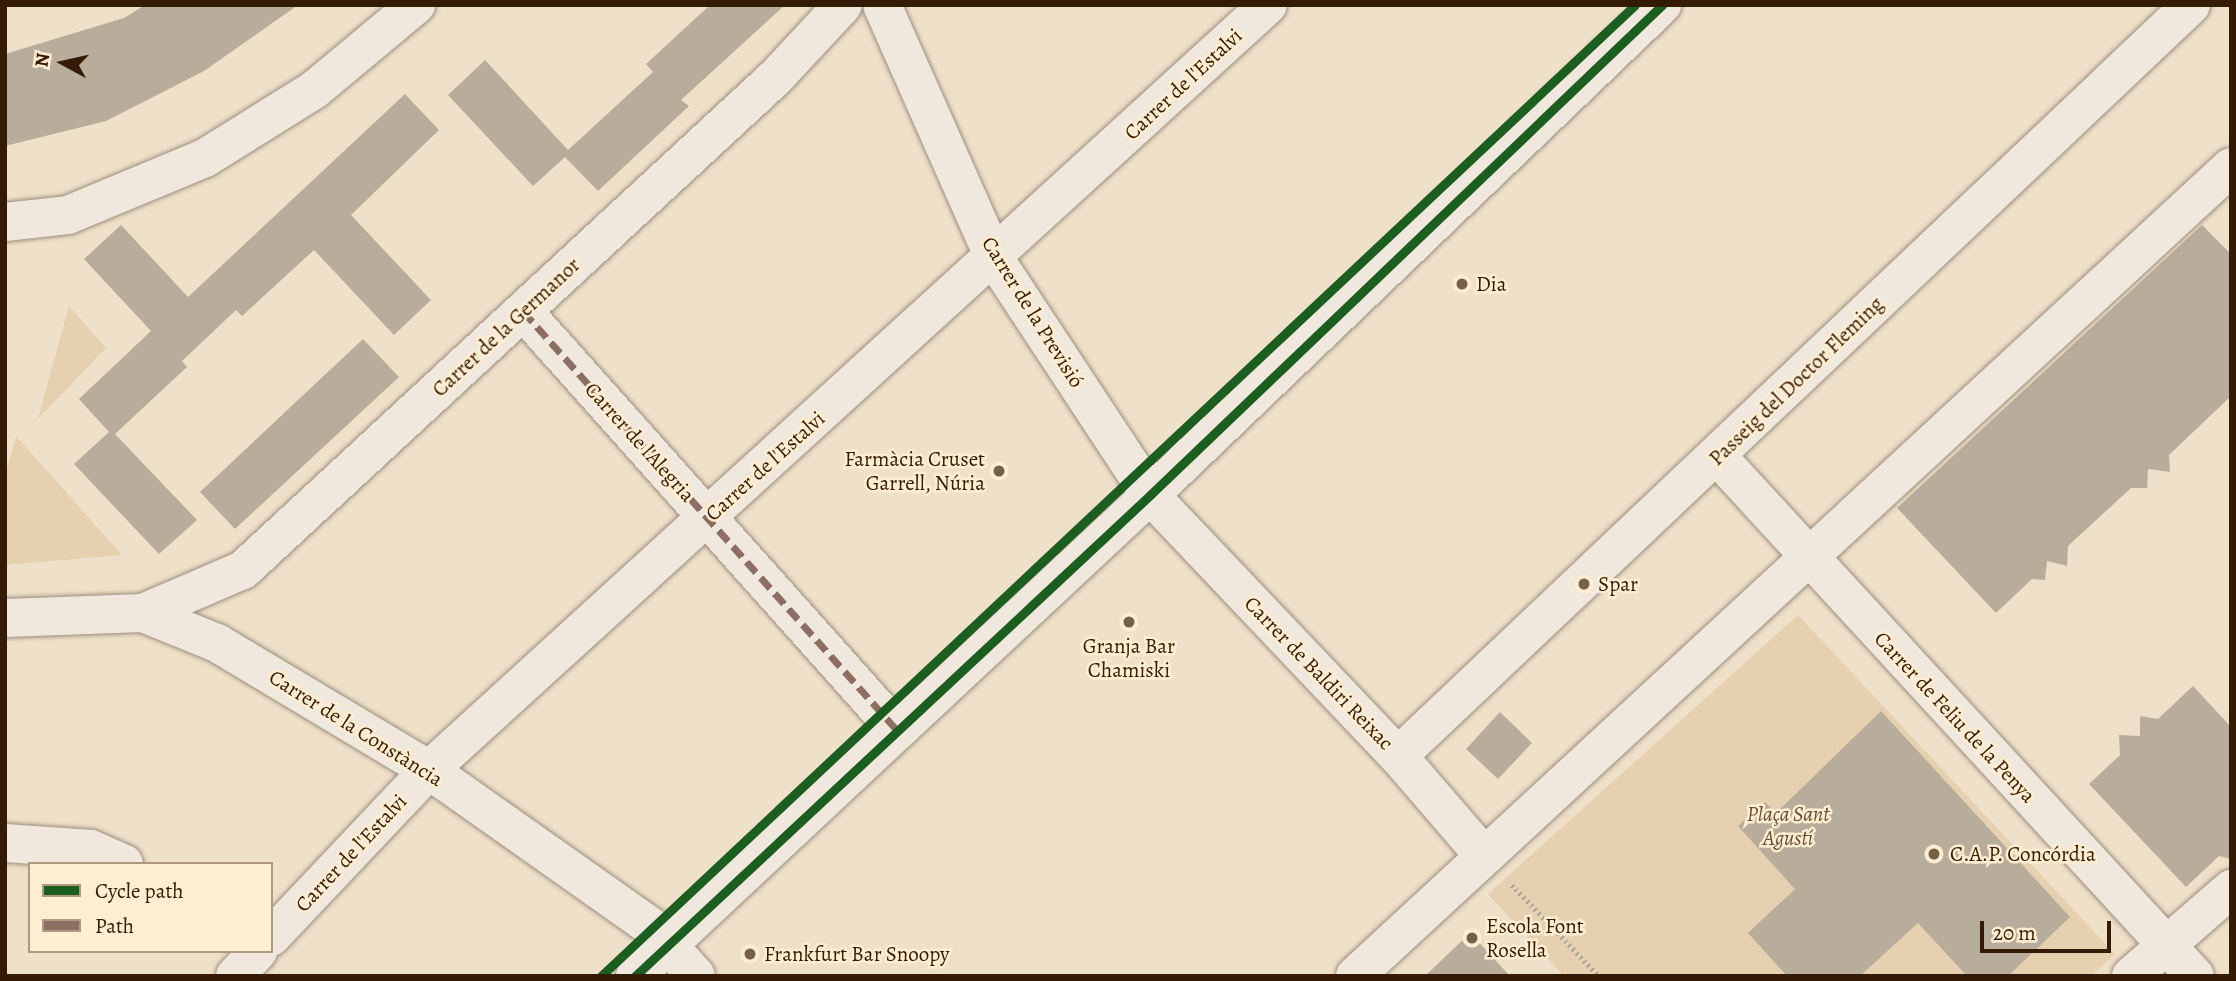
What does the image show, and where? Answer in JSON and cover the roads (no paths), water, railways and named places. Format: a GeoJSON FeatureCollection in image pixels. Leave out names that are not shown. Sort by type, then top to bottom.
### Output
{"type":"FeatureCollection","features":[{"type":"Feature","properties":{"kind":"street"},"geometry":{"type":"LineString","coordinates":[[5,222],[68,215],[205,158],[314,90],[416,5]]}},
{"type":"Feature","properties":{"kind":"street","name":"Carrer de la Germanor"},"geometry":{"type":"LineString","coordinates":[[143,613],[243,570],[776,77],[843,5]]}},
{"type":"Feature","properties":{"kind":"street","name":"Carrer de la Previsió"},"geometry":{"type":"LineString","coordinates":[[882,5],[994,258],[1150,495]]}},
{"type":"Feature","properties":{"kind":"street","name":"Carrer de l'Estalvi"},"geometry":{"type":"LineString","coordinates":[[273,935],[429,770],[994,258],[1268,5]]}},
{"type":"Feature","properties":{"kind":"street"},"geometry":{"type":"LineString","coordinates":[[635,976],[1150,495],[1661,5]]}},
{"type":"Feature","properties":{"kind":"street","name":"Passeig del Doctor Fleming"},"geometry":{"type":"LineString","coordinates":[[1398,756],[2191,5]]}},
{"type":"Feature","properties":{"kind":"street"},"geometry":{"type":"LineString","coordinates":[[1355,976],[2231,167]]}},
{"type":"Feature","properties":{"kind":"street","name":"Carrer de l'Alegria"},"geometry":{"type":"LineString","coordinates":[[523,311],[897,730]]}},
{"type":"Feature","properties":{"kind":"street","name":"Carrer de Feliu de la Penya"},"geometry":{"type":"LineString","coordinates":[[1717,456],[2194,976]]}},
{"type":"Feature","properties":{"kind":"street","name":"Carrer de Baldiri Reixac"},"geometry":{"type":"LineString","coordinates":[[1150,495],[1398,756],[1484,856]]}},
{"type":"Feature","properties":{"kind":"street","name":"Carrer de la Constància"},"geometry":{"type":"LineString","coordinates":[[5,618],[143,613],[217,643],[429,770],[653,928],[696,976]]}},
{"type":"Feature","properties":{"kind":"street"},"geometry":{"type":"LineString","coordinates":[[5,843],[91,849],[120,862]]}},
{"type":"Feature","properties":{"kind":"street"},"geometry":{"type":"LineString","coordinates":[[2131,976],[2231,889]]}},
{"type":"Feature","properties":{"kind":"street"},"geometry":{"type":"LineString","coordinates":[[235,976],[256,953]]}},
{"type":"Feature","properties":{"kind":"place","name":"Dia"},"geometry":{"type":"Point","coordinates":[1462,284]}},
{"type":"Feature","properties":{"kind":"place","name":"Farmàcia Cruset Garrell, Núria"},"geometry":{"type":"Point","coordinates":[999,471]}},
{"type":"Feature","properties":{"kind":"place","name":"Spar"},"geometry":{"type":"Point","coordinates":[1584,584]}},
{"type":"Feature","properties":{"kind":"place","name":"Granja Bar Chamiski"},"geometry":{"type":"Point","coordinates":[1129,622]}},
{"type":"Feature","properties":{"kind":"place","name":"C.A.P. Concórdia"},"geometry":{"type":"Point","coordinates":[1934,854]}},
{"type":"Feature","properties":{"kind":"place","name":"Escola Font Rosella"},"geometry":{"type":"Point","coordinates":[1472,938]}},
{"type":"Feature","properties":{"kind":"place","name":"Frankfurt Bar Snoopy"},"geometry":{"type":"Point","coordinates":[750,954]}},
{"type":"Feature","properties":{"kind":"park label","name":"Plaça Sant Agustí"},"geometry":{"type":"Point","coordinates":[1788,826]}}]}
